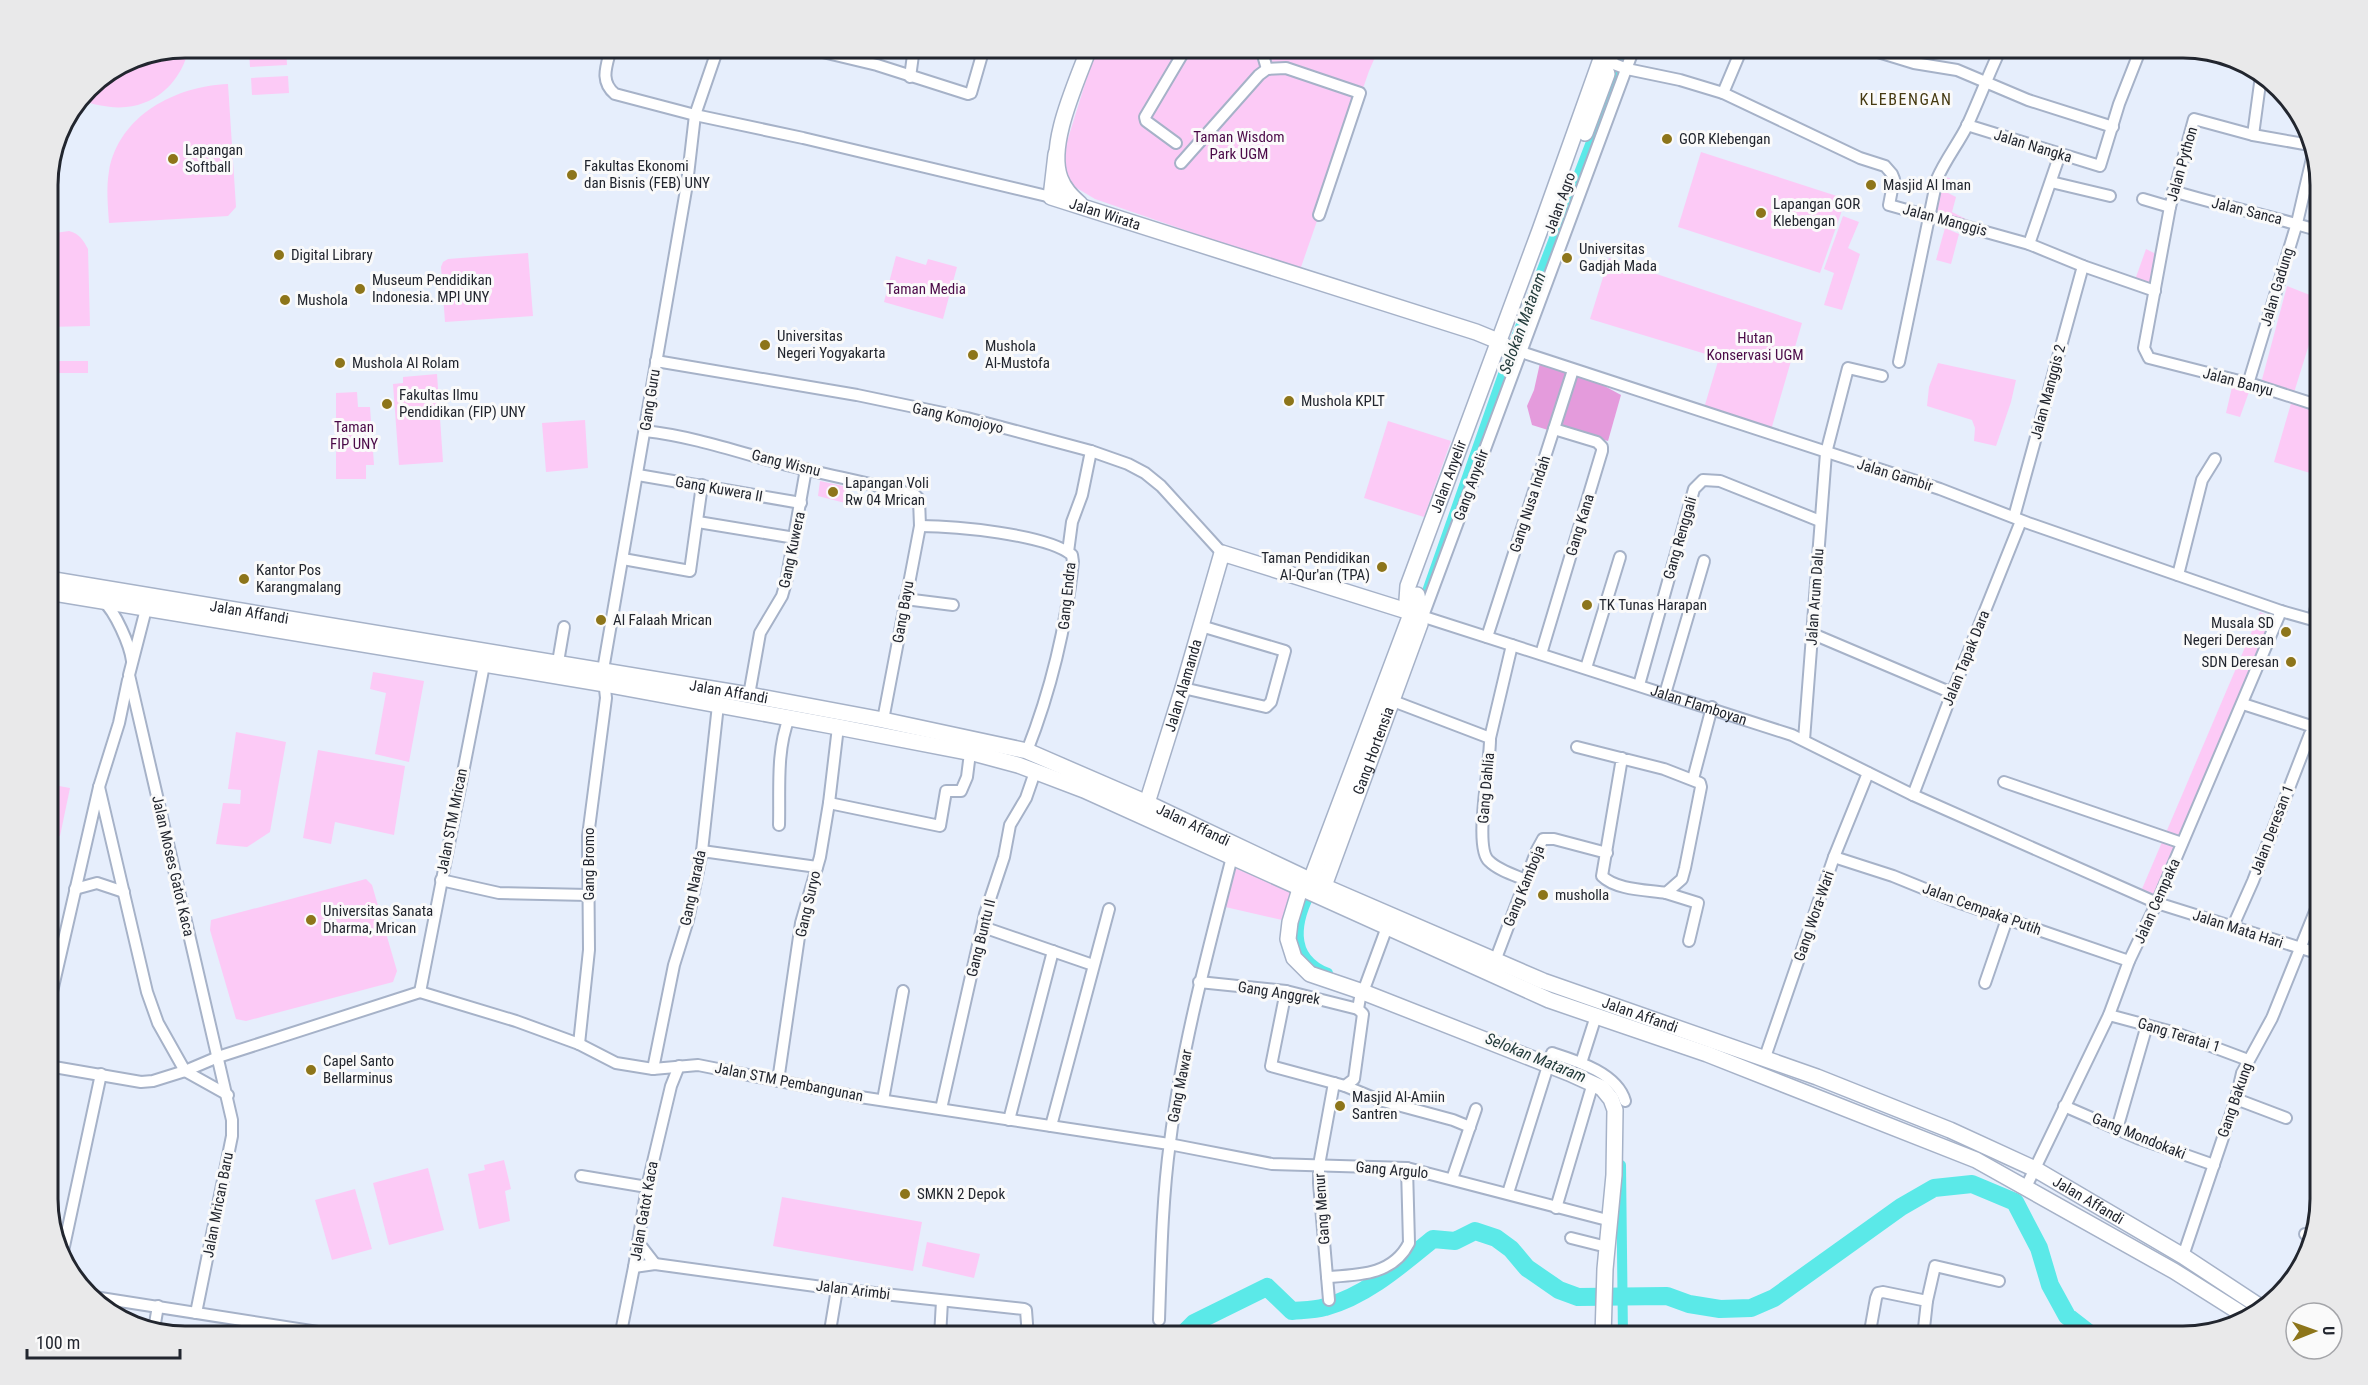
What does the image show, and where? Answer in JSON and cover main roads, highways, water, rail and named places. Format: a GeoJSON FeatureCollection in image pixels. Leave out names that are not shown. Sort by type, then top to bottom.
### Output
{"type":"FeatureCollection","features":[{"type":"Feature","properties":{"kind":"main road"},"geometry":{"type":"LineString","coordinates":[[1082,206],[1067,191],[1059,177],[1056,154],[1065,117],[1086,58]]}},
{"type":"Feature","properties":{"kind":"main road","name":"Jalan Agro"},"geometry":{"type":"LineString","coordinates":[[1510,348],[1613,62]]}},
{"type":"Feature","properties":{"kind":"main road","name":"Jalan Wirata"},"geometry":{"type":"LineString","coordinates":[[1056,154],[1051,197],[1476,332],[1510,348]]}},
{"type":"Feature","properties":{"kind":"main road","name":"Jalan Anyelir"},"geometry":{"type":"LineString","coordinates":[[1418,615],[1407,600],[1408,586],[1510,348]]}},
{"type":"Feature","properties":{"kind":"main road","name":"Jalan Flamboyan"},"geometry":{"type":"LineString","coordinates":[[1222,554],[1418,615]]}},
{"type":"Feature","properties":{"kind":"main road","name":"Jalan Alamanda"},"geometry":{"type":"LineString","coordinates":[[1144,810],[1184,688],[1222,554]]}},
{"type":"Feature","properties":{"kind":"main road","name":"Jalan Affandi"},"geometry":{"type":"LineString","coordinates":[[59,581],[263,622],[604,677],[749,695],[883,720],[975,749],[1144,810],[1387,927],[1549,1000],[1598,1009],[1817,1077],[1950,1130],[2036,1169],[2183,1256],[2255,1303]]}},
{"type":"Feature","properties":{"kind":"main road","name":"Jalan Affandi"},"geometry":{"type":"LineString","coordinates":[[59,594],[146,609],[263,622]]}},
{"type":"Feature","properties":{"kind":"main road","name":"Gang Hortensia"},"geometry":{"type":"LineString","coordinates":[[1312,889],[1393,701],[1418,615]]}},
{"type":"Feature","properties":{"kind":"main road","name":"Gang Hortensia"},"geometry":{"type":"LineString","coordinates":[[1312,889],[1418,615]]}},
{"type":"Feature","properties":{"kind":"main road","name":"Jalan Affandi"},"geometry":{"type":"LineString","coordinates":[[485,657],[558,662],[604,677],[718,705],[838,727],[975,749],[1027,751],[1232,857],[1495,961],[1598,1009],[1707,1054],[1976,1160],[2174,1271],[2240,1313]]}},
{"type":"Feature","properties":{"kind":"main road"},"geometry":{"type":"LineString","coordinates":[[1312,889],[1290,922],[1288,939],[1294,958],[1300,967],[1310,974],[1363,989],[1550,1061],[1602,1088],[1611,1099],[1615,1110],[1614,1175],[1605,1269],[1604,1326]]}},
{"type":"Feature","properties":{"kind":"waterway","name":"Selokan Mataram"},"geometry":{"type":"LineString","coordinates":[[1425,597],[1515,340],[1623,58]]}},
{"type":"Feature","properties":{"kind":"waterway","name":"Selokan Mataram"},"geometry":{"type":"LineString","coordinates":[[1313,888],[1302,912],[1299,936],[1306,957],[1315,966],[1328,973]]}},
{"type":"Feature","properties":{"kind":"waterway","name":"Selokan Mataram"},"geometry":{"type":"LineString","coordinates":[[1621,1165],[1623,1326]]}},
{"type":"Feature","properties":{"kind":"waterway"},"geometry":{"type":"LineString","coordinates":[[1191,1326],[1267,1287],[1292,1311],[1317,1309],[1340,1302],[1369,1288],[1433,1239],[1455,1241],[1475,1231],[1496,1238],[1511,1249],[1527,1268],[1559,1290],[1578,1297],[1667,1296],[1689,1304],[1720,1309],[1751,1308],[1774,1298],[1901,1207],[1934,1188],[1972,1184],[2015,1202],[2039,1248],[2050,1285],[2067,1316],[2080,1326]]}},
{"type":"Feature","properties":{"kind":"place","name":"GOR Klebengan"},"geometry":{"type":"Point","coordinates":[1667,139]}},
{"type":"Feature","properties":{"kind":"place","name":"Lapangan Softball"},"geometry":{"type":"Point","coordinates":[173,159]}},
{"type":"Feature","properties":{"kind":"place","name":"Fakultas Ekonomi dan Bisnis (FEB) UNY"},"geometry":{"type":"Point","coordinates":[572,175]}},
{"type":"Feature","properties":{"kind":"place","name":"Masjid Al Iman"},"geometry":{"type":"Point","coordinates":[1871,185]}},
{"type":"Feature","properties":{"kind":"place","name":"Lapangan GOR Klebengan"},"geometry":{"type":"Point","coordinates":[1761,213]}},
{"type":"Feature","properties":{"kind":"place","name":"Digital Library"},"geometry":{"type":"Point","coordinates":[279,255]}},
{"type":"Feature","properties":{"kind":"place","name":"Universitas Gadjah Mada"},"geometry":{"type":"Point","coordinates":[1567,258]}},
{"type":"Feature","properties":{"kind":"place","name":"Museum Pendidikan Indonesia. MPI UNY"},"geometry":{"type":"Point","coordinates":[360,289]}},
{"type":"Feature","properties":{"kind":"place","name":"Mushola"},"geometry":{"type":"Point","coordinates":[285,300]}},
{"type":"Feature","properties":{"kind":"place","name":"Universitas Negeri Yogyakarta"},"geometry":{"type":"Point","coordinates":[765,345]}},
{"type":"Feature","properties":{"kind":"place","name":"Mushola Al-Mustofa"},"geometry":{"type":"Point","coordinates":[973,355]}},
{"type":"Feature","properties":{"kind":"place","name":"Mushola Al Rolam"},"geometry":{"type":"Point","coordinates":[340,363]}},
{"type":"Feature","properties":{"kind":"place","name":"Mushola KPLT"},"geometry":{"type":"Point","coordinates":[1289,401]}},
{"type":"Feature","properties":{"kind":"place","name":"Fakultas Ilmu Pendidikan (FIP) UNY"},"geometry":{"type":"Point","coordinates":[387,404]}},
{"type":"Feature","properties":{"kind":"place","name":"Lapangan Voli Rw 04 Mrican"},"geometry":{"type":"Point","coordinates":[833,492]}},
{"type":"Feature","properties":{"kind":"place","name":"Taman Pendidikan Al-Qur'an (TPA)"},"geometry":{"type":"Point","coordinates":[1382,567]}},
{"type":"Feature","properties":{"kind":"place","name":"Kantor Pos Karangmalang"},"geometry":{"type":"Point","coordinates":[244,579]}},
{"type":"Feature","properties":{"kind":"place","name":"TK Tunas Harapan"},"geometry":{"type":"Point","coordinates":[1587,605]}},
{"type":"Feature","properties":{"kind":"place","name":"Al Falaah Mrican"},"geometry":{"type":"Point","coordinates":[601,620]}},
{"type":"Feature","properties":{"kind":"place","name":"Musala SD Negeri Deresan"},"geometry":{"type":"Point","coordinates":[2286,632]}},
{"type":"Feature","properties":{"kind":"place","name":"SDN Deresan"},"geometry":{"type":"Point","coordinates":[2291,662]}},
{"type":"Feature","properties":{"kind":"place","name":"musholla"},"geometry":{"type":"Point","coordinates":[1543,895]}},
{"type":"Feature","properties":{"kind":"place","name":"Universitas Sanata Dharma, Mrican"},"geometry":{"type":"Point","coordinates":[311,920]}},
{"type":"Feature","properties":{"kind":"place","name":"Capel Santo Bellarminus"},"geometry":{"type":"Point","coordinates":[311,1070]}},
{"type":"Feature","properties":{"kind":"place","name":"Masjid Al-Amiin Santren"},"geometry":{"type":"Point","coordinates":[1340,1106]}},
{"type":"Feature","properties":{"kind":"place","name":"SMKN 2 Depok"},"geometry":{"type":"Point","coordinates":[905,1194]}},
{"type":"Feature","properties":{"kind":"district","name":"KLEBENGAN"},"geometry":{"type":"Point","coordinates":[1906,99]}},
{"type":"Feature","properties":{"kind":"park label","name":"Taman Wisdom Park UGM"},"geometry":{"type":"Point","coordinates":[1239,146]}},
{"type":"Feature","properties":{"kind":"park label","name":"Taman Media"},"geometry":{"type":"Point","coordinates":[926,289]}},
{"type":"Feature","properties":{"kind":"park label","name":"Hutan Konservasi UGM"},"geometry":{"type":"Point","coordinates":[1755,346]}},
{"type":"Feature","properties":{"kind":"park label","name":"Taman FIP UNY"},"geometry":{"type":"Point","coordinates":[354,436]}}]}
